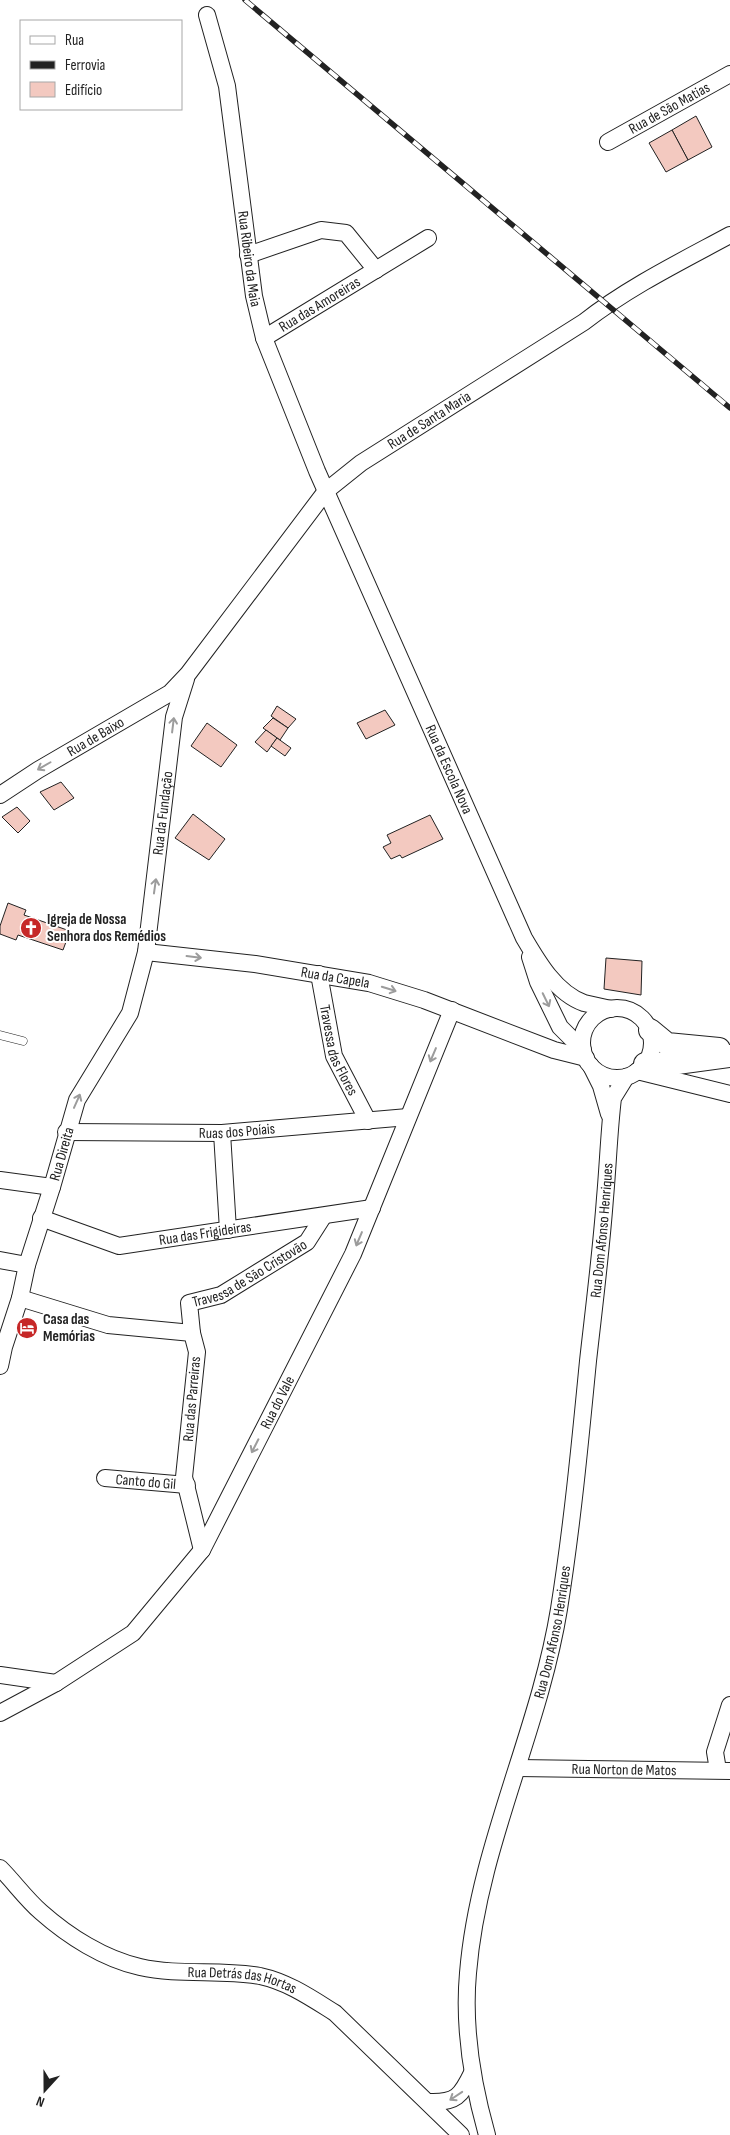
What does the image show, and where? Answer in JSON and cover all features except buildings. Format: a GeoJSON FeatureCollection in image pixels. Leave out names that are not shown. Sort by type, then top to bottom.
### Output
{"type":"FeatureCollection","features":[{"type":"Feature","properties":{"kind":"street","name":"Rua Ribeiro da Maia"},"geometry":{"type":"LineString","coordinates":[[207,16],[227,86],[254,296],[264,338],[326,491]]}},
{"type":"Feature","properties":{"kind":"street","name":"Rua de São Matias"},"geometry":{"type":"LineString","coordinates":[[608,142],[730,74]]}},
{"type":"Feature","properties":{"kind":"street","name":"Rua das Amoreiras"},"geometry":{"type":"LineString","coordinates":[[248,255],[321,230],[346,233],[376,270]]}},
{"type":"Feature","properties":{"kind":"street","name":"Rua de Santa Maria"},"geometry":{"type":"LineString","coordinates":[[188,674],[326,491],[361,463],[584,322],[627,291],[730,235]]}},
{"type":"Feature","properties":{"kind":"street","name":"Rua das Amoreiras"},"geometry":{"type":"LineString","coordinates":[[264,338],[428,238]]}},
{"type":"Feature","properties":{"kind":"street","name":"Rua da Escola Nova"},"geometry":{"type":"LineString","coordinates":[[326,491],[524,938],[540,965],[568,994],[583,1002],[611,1009]]}},
{"type":"Feature","properties":{"kind":"street","name":"Rua de Baixo"},"geometry":{"type":"LineString","coordinates":[[0,795],[38,770],[170,693],[188,674]]}},
{"type":"Feature","properties":{"kind":"street","name":"Rua da Fundação"},"geometry":{"type":"LineString","coordinates":[[146,952],[174,717],[188,674]]}},
{"type":"Feature","properties":{"kind":"street"},"geometry":{"type":"LineString","coordinates":[[524,938],[538,982],[560,1027],[586,1058],[606,1076],[645,1066],[730,1056]]}},
{"type":"Feature","properties":{"kind":"street","name":"Rua da Capela"},"geometry":{"type":"LineString","coordinates":[[146,952],[319,974],[369,983],[452,1010],[554,1050],[586,1058]]}},
{"type":"Feature","properties":{"kind":"street","name":"Rua Direita"},"geometry":{"type":"LineString","coordinates":[[0,1366],[2,1347],[20,1298],[27,1265],[52,1187],[76,1100],[130,1012],[146,952]]}},
{"type":"Feature","properties":{"kind":"street","name":"Travessa das Flores"},"geometry":{"type":"LineString","coordinates":[[319,974],[334,1056],[368,1121]]}},
{"type":"Feature","properties":{"kind":"street"},"geometry":{"type":"LineString","coordinates":[[586,1058],[582,1039],[591,1019],[600,1012],[623,1008],[634,1012],[644,1020],[650,1030],[667,1044],[730,1051]]}},
{"type":"Feature","properties":{"kind":"street","name":"Rua do Vale"},"geometry":{"type":"LineString","coordinates":[[0,1713],[56,1683],[133,1633],[202,1550],[353,1254],[452,1010]]}},
{"type":"Feature","properties":{"kind":"street","name":"Rua da Capela"},"geometry":{"type":"LineString","coordinates":[[517,1037],[547,1038],[555,1034],[560,1027]]}},
{"type":"Feature","properties":{"kind":"street"},"geometry":{"type":"LineString","coordinates":[[645,1066],[652,1041],[650,1030]]}},
{"type":"Feature","properties":{"kind":"street","name":"Rua Dom Afonso Henriques"},"geometry":{"type":"LineString","coordinates":[[586,1058],[601,1086],[610,1120]]}},
{"type":"Feature","properties":{"kind":"street"},"geometry":{"type":"LineString","coordinates":[[645,1066],[685,1072],[714,1080],[730,1092]]}},
{"type":"Feature","properties":{"kind":"street"},"geometry":{"type":"LineString","coordinates":[[645,1066],[730,1092]]}},
{"type":"Feature","properties":{"kind":"street","name":"Rua Dom Afonso Henriques"},"geometry":{"type":"LineString","coordinates":[[487,2135],[472,2073],[467,2031],[471,1942],[497,1832],[518,1768],[552,1649],[570,1540],[605,1200],[613,1098],[645,1066]]}},
{"type":"Feature","properties":{"kind":"street","name":"Ruas dos Poíais"},"geometry":{"type":"LineString","coordinates":[[66,1132],[222,1133],[408,1117]]}},
{"type":"Feature","properties":{"kind":"street"},"geometry":{"type":"LineString","coordinates":[[222,1133],[228,1230]]}},
{"type":"Feature","properties":{"kind":"street"},"geometry":{"type":"LineString","coordinates":[[0,1180],[52,1187]]}},
{"type":"Feature","properties":{"kind":"street","name":"Rua das Frigideiras"},"geometry":{"type":"LineString","coordinates":[[42,1218],[119,1246],[323,1217],[372,1208]]}},
{"type":"Feature","properties":{"kind":"street","name":"Travessa de São Cristovão"},"geometry":{"type":"LineString","coordinates":[[192,1332],[189,1302],[221,1295],[307,1242],[323,1217]]}},
{"type":"Feature","properties":{"kind":"street"},"geometry":{"type":"LineString","coordinates":[[0,1260],[27,1265]]}},
{"type":"Feature","properties":{"kind":"street"},"geometry":{"type":"LineString","coordinates":[[20,1298],[108,1325],[192,1332]]}},
{"type":"Feature","properties":{"kind":"street","name":"Rua das Parreiras"},"geometry":{"type":"LineString","coordinates":[[192,1332],[197,1352],[184,1476],[202,1550]]}},
{"type":"Feature","properties":{"kind":"street","name":"Canto do Gil"},"geometry":{"type":"LineString","coordinates":[[105,1478],[187,1486]]}},
{"type":"Feature","properties":{"kind":"street"},"geometry":{"type":"LineString","coordinates":[[0,1675],[56,1683]]}},
{"type":"Feature","properties":{"kind":"street"},"geometry":{"type":"LineString","coordinates":[[724,1770],[715,1752],[730,1705]]}},
{"type":"Feature","properties":{"kind":"street","name":"Rua Norton de Matos"},"geometry":{"type":"LineString","coordinates":[[518,1768],[724,1770]]}},
{"type":"Feature","properties":{"kind":"street","name":"Rua Detrás das Hortas"},"geometry":{"type":"LineString","coordinates":[[0,1868],[41,1912],[96,1952],[138,1967],[170,1972],[242,1974],[286,1984],[335,2013],[461,2135]]}},
{"type":"Feature","properties":{"kind":"street"},"geometry":{"type":"LineString","coordinates":[[429,2102],[443,2103],[454,2099],[463,2092],[472,2073]]}},
{"type":"Feature","properties":{"kind":"lane"},"geometry":{"type":"LineString","coordinates":[[0,1035],[24,1041]]}},
{"type":"Feature","properties":{"kind":"railway"},"geometry":{"type":"LineString","coordinates":[[245,0],[730,408]]}},
{"type":"Feature","properties":{"kind":"place","name":"Igreja de Nossa Senhora dos Remédios"},"geometry":{"type":"Point","coordinates":[31,928]}},
{"type":"Feature","properties":{"kind":"place","name":"Casa das Memórias"},"geometry":{"type":"Point","coordinates":[27,1328]}}]}
